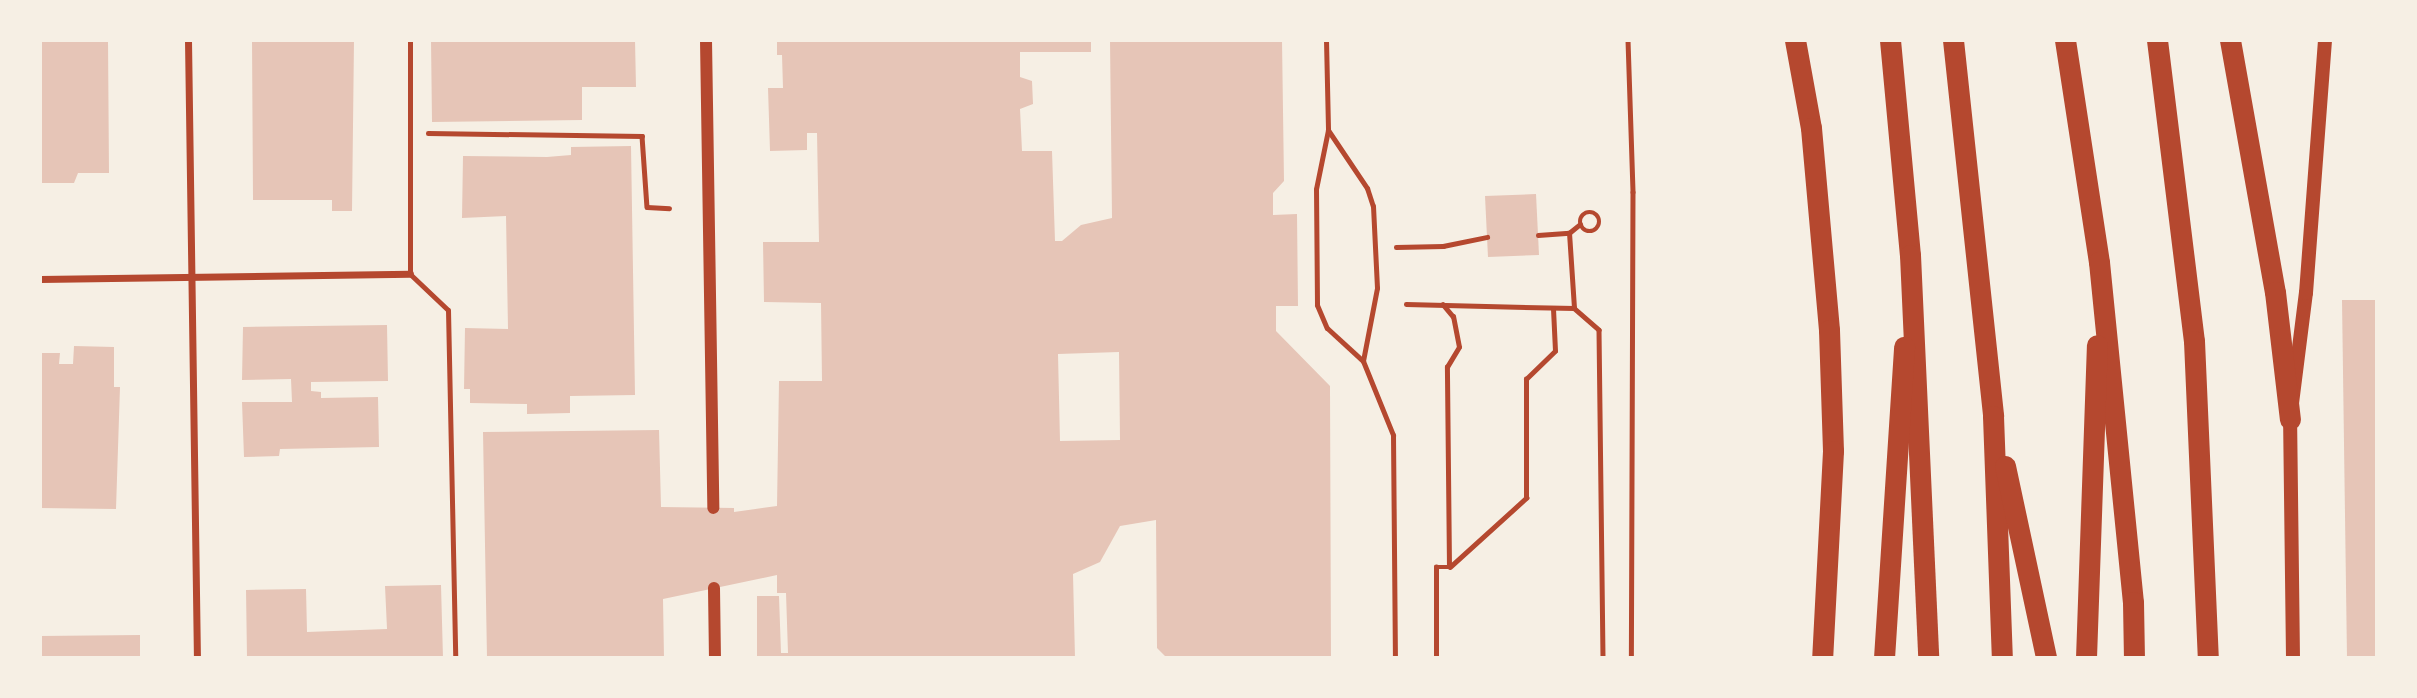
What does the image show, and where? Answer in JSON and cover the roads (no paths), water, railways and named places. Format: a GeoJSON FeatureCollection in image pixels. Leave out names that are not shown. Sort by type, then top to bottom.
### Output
{"type":"FeatureCollection","features":[{"type":"Feature","properties":{"kind":"highway"},"geometry":{"type":"LineString","coordinates":[[1795,40],[1811,128],[1829,330],[1833,451],[1822,658]]}},
{"type":"Feature","properties":{"kind":"highway"},"geometry":{"type":"LineString","coordinates":[[1890,40],[1910,255],[1928,658]]}},
{"type":"Feature","properties":{"kind":"highway"},"geometry":{"type":"LineString","coordinates":[[1953,40],[1993,416],[2002,658]]}},
{"type":"Feature","properties":{"kind":"highway"},"geometry":{"type":"LineString","coordinates":[[2065,40],[2099,262],[2133,602],[2134,658]]}},
{"type":"Feature","properties":{"kind":"highway"},"geometry":{"type":"LineString","coordinates":[[2157,40],[2194,341],[2208,658]]}},
{"type":"Feature","properties":{"kind":"highway"},"geometry":{"type":"LineString","coordinates":[[2230,40],[2275,292],[2290,419]]}},
{"type":"Feature","properties":{"kind":"highway"},"geometry":{"type":"LineString","coordinates":[[1884,658],[1910,255]]}},
{"type":"Feature","properties":{"kind":"highway"},"geometry":{"type":"LineString","coordinates":[[2086,658],[2099,262]]}},
{"type":"Feature","properties":{"kind":"highway"},"geometry":{"type":"LineString","coordinates":[[1993,416],[2046,658]]}},
{"type":"Feature","properties":{"kind":"main road"},"geometry":{"type":"LineString","coordinates":[[2293,658],[2290,419],[2314,215],[2325,40]]}},
{"type":"Feature","properties":{"kind":"street"},"geometry":{"type":"LineString","coordinates":[[188,40],[197,658]]}},
{"type":"Feature","properties":{"kind":"street"},"geometry":{"type":"LineString","coordinates":[[706,40],[713,508]]}},
{"type":"Feature","properties":{"kind":"street"},"geometry":{"type":"LineString","coordinates":[[40,279],[410,274]]}},
{"type":"Feature","properties":{"kind":"street"},"geometry":{"type":"LineString","coordinates":[[714,588],[715,658]]}},
{"type":"Feature","properties":{"kind":"lane"},"geometry":{"type":"LineString","coordinates":[[410,40],[410,274],[447,310],[455,658]]}},
{"type":"Feature","properties":{"kind":"lane"},"geometry":{"type":"LineString","coordinates":[[1326,40],[1328,130],[1316,189],[1317,305],[1327,328],[1363,361],[1393,435],[1395,658]]}},
{"type":"Feature","properties":{"kind":"lane"},"geometry":{"type":"LineString","coordinates":[[1328,130],[1367,188],[1373,206],[1377,288],[1363,361]]}}]}
